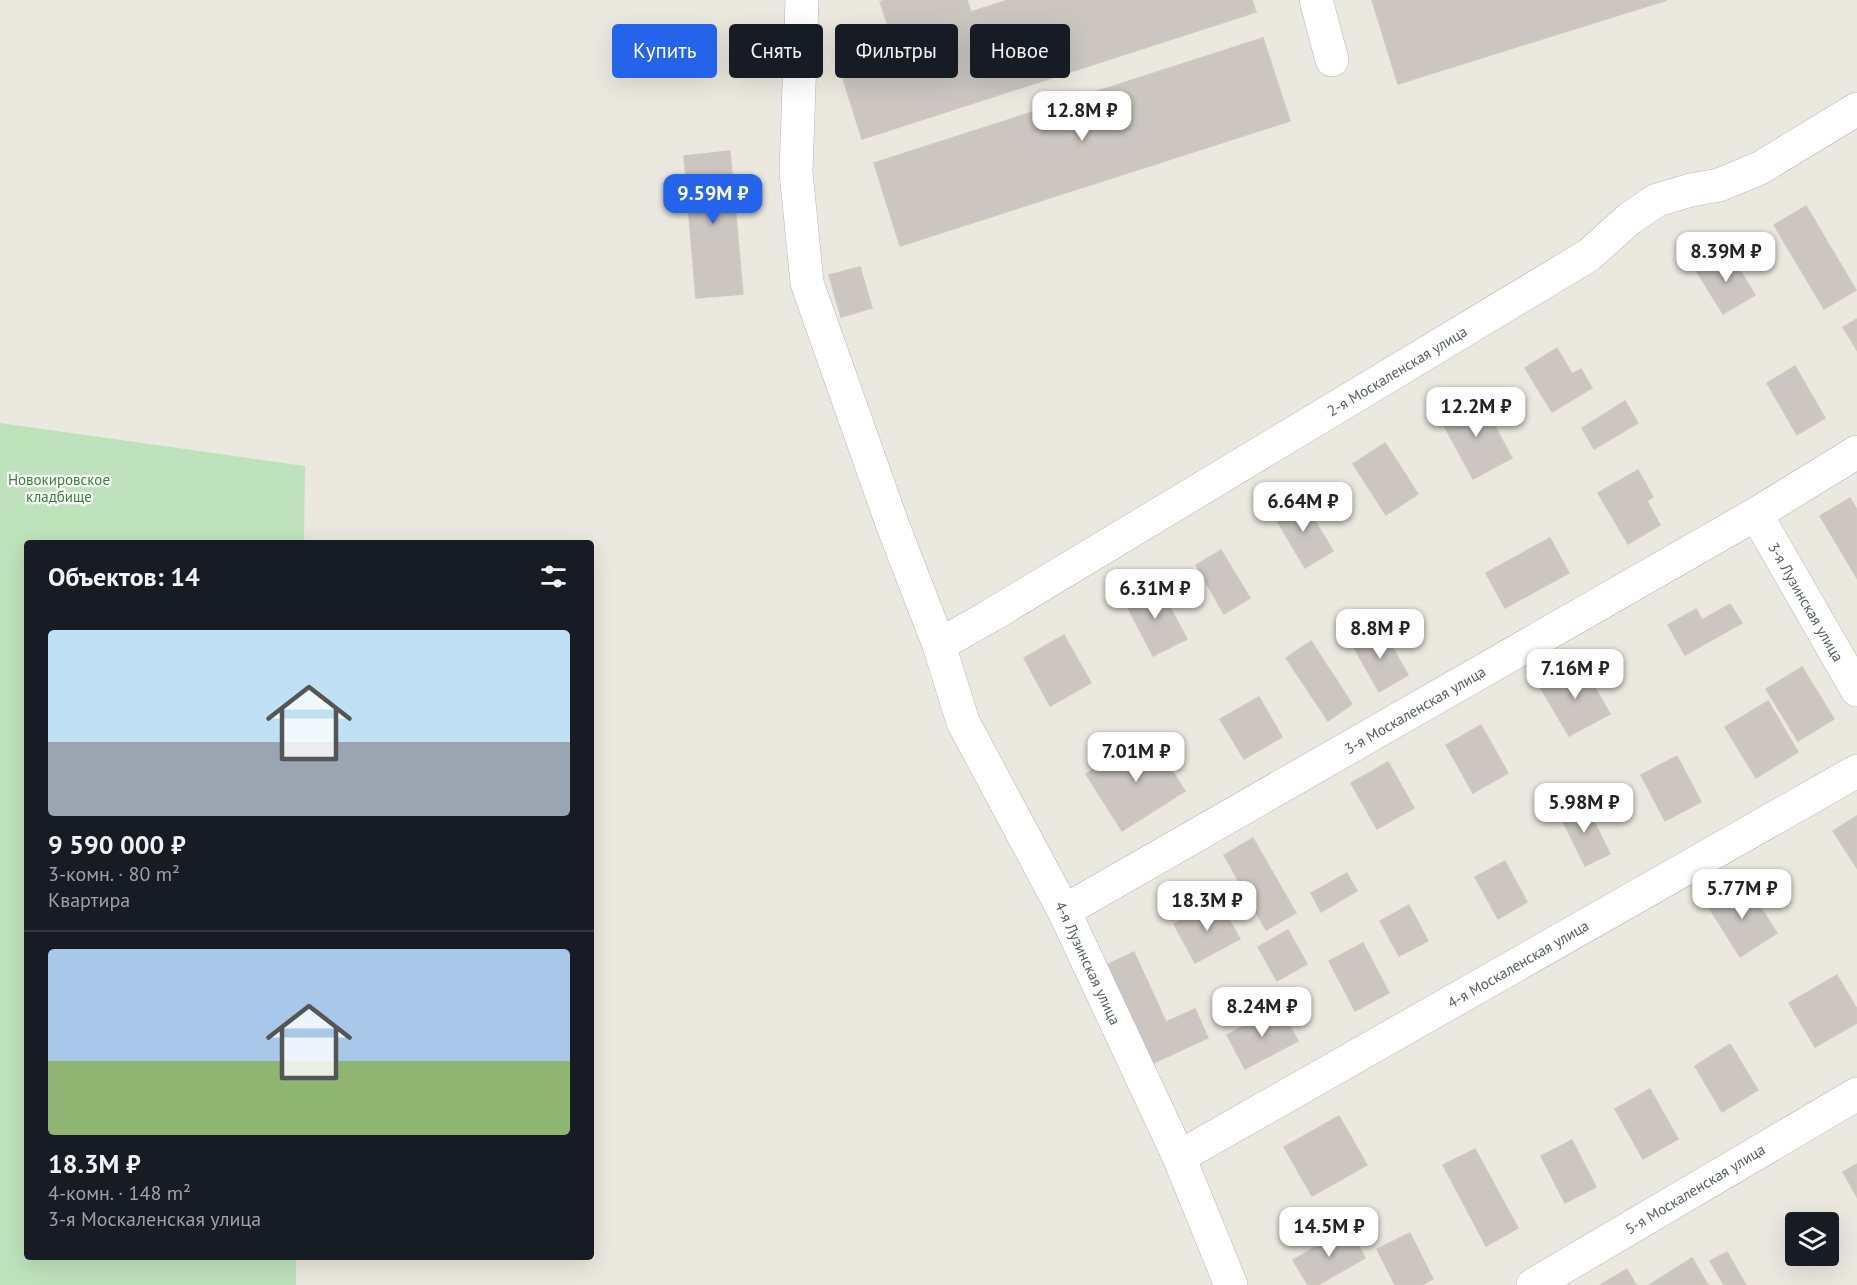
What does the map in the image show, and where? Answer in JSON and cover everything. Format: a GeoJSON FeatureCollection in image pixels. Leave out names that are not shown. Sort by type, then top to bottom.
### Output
{"type":"FeatureCollection","features":[{"type":"Feature","properties":{"kind":"street","name":"4-я Лузинская улица"},"geometry":{"type":"LineString","coordinates":[[802,0],[796,172],[807,283],[893,526],[939,645],[963,722],[1064,911],[1179,1157],[1231,1285]]}},
{"type":"Feature","properties":{"kind":"street"},"geometry":{"type":"LineString","coordinates":[[1316,0],[1332,60]]}},
{"type":"Feature","properties":{"kind":"street","name":"2-я Москаленская улица"},"geometry":{"type":"LineString","coordinates":[[939,645],[1589,255],[1629,219],[1657,200],[1719,185],[1760,168],[1857,109]]}},
{"type":"Feature","properties":{"kind":"street","name":"3-я Москаленская улица"},"geometry":{"type":"LineString","coordinates":[[1064,911],[1756,514],[1857,452]]}},
{"type":"Feature","properties":{"kind":"street","name":"3-я Лузинская улица"},"geometry":{"type":"LineString","coordinates":[[1756,514],[1857,690]]}},
{"type":"Feature","properties":{"kind":"street","name":"4-я Москаленская улица"},"geometry":{"type":"LineString","coordinates":[[1179,1157],[1857,771]]}},
{"type":"Feature","properties":{"kind":"street","name":"5-я Москаленская улица"},"geometry":{"type":"LineString","coordinates":[[1533,1285],[1857,1094]]}},
{"type":"Feature","properties":{"kind":"green space","name":"Новокировское кладбище"},"geometry":{"type":"Polygon","coordinates":[[[0,423],[305,466],[304,540],[24,540],[24,1260],[296,1260],[296,1285],[0,1285],[0,423]]]}},
{"type":"Feature","properties":{"kind":"building"},"geometry":{"type":"Polygon","coordinates":[[[885,0],[967,0],[971,12],[1008,0],[1252,0],[1256,12],[1070,72],[1070,24],[970,24],[970,78],[1051,78],[862,139],[843,78],[958,78],[958,24],[888,24],[880,2],[885,0]]]}},
{"type":"Feature","properties":{"kind":"building"},"geometry":{"type":"Polygon","coordinates":[[[1372,0],[1667,0],[1398,84],[1372,0]]]}},
{"type":"Feature","properties":{"kind":"building"},"geometry":{"type":"Polygon","coordinates":[[[1263,38],[1290,121],[900,246],[874,163],[1263,38]]]}},
{"type":"Feature","properties":{"kind":"building"},"geometry":{"type":"Polygon","coordinates":[[[730,151],[743,294],[696,298],[684,156],[730,151]]]}},
{"type":"Feature","properties":{"kind":"building"},"geometry":{"type":"Polygon","coordinates":[[[1806,206],[1856,290],[1824,309],[1774,225],[1806,206]]]}},
{"type":"Feature","properties":{"kind":"building"},"geometry":{"type":"Polygon","coordinates":[[[1729,252],[1755,295],[1723,314],[1697,272],[1729,252]]]}},
{"type":"Feature","properties":{"kind":"building"},"geometry":{"type":"Polygon","coordinates":[[[860,267],[872,308],[841,317],[829,275],[860,267]]]}},
{"type":"Feature","properties":{"kind":"building"},"geometry":{"type":"Polygon","coordinates":[[[1857,319],[1857,350],[1843,327],[1857,319]]]}},
{"type":"Feature","properties":{"kind":"building"},"geometry":{"type":"Polygon","coordinates":[[[1557,348],[1572,374],[1581,369],[1592,388],[1552,412],[1525,368],[1557,348]]]}},
{"type":"Feature","properties":{"kind":"building"},"geometry":{"type":"Polygon","coordinates":[[[1795,366],[1825,418],[1797,435],[1767,383],[1795,366]]]}},
{"type":"Feature","properties":{"kind":"building"},"geometry":{"type":"Polygon","coordinates":[[[1479,397],[1512,458],[1473,479],[1440,418],[1479,397]]]}},
{"type":"Feature","properties":{"kind":"building"},"geometry":{"type":"Polygon","coordinates":[[[1625,401],[1638,423],[1594,449],[1582,428],[1625,401]]]}},
{"type":"Feature","properties":{"kind":"building"},"geometry":{"type":"Polygon","coordinates":[[[1385,443],[1418,494],[1386,515],[1353,464],[1385,443]]]}},
{"type":"Feature","properties":{"kind":"building"},"geometry":{"type":"Polygon","coordinates":[[[1638,470],[1653,497],[1647,501],[1660,525],[1628,544],[1598,493],[1638,470]]]}},
{"type":"Feature","properties":{"kind":"building"},"geometry":{"type":"Polygon","coordinates":[[[1301,498],[1333,551],[1305,568],[1273,514],[1301,498]]]}},
{"type":"Feature","properties":{"kind":"building"},"geometry":{"type":"Polygon","coordinates":[[[1850,498],[1857,510],[1857,578],[1820,516],[1850,498]]]}},
{"type":"Feature","properties":{"kind":"building"},"geometry":{"type":"Polygon","coordinates":[[[1550,538],[1569,573],[1505,608],[1486,573],[1550,538]]]}},
{"type":"Feature","properties":{"kind":"building"},"geometry":{"type":"Polygon","coordinates":[[[1221,550],[1250,598],[1224,614],[1196,565],[1221,550]]]}},
{"type":"Feature","properties":{"kind":"building"},"geometry":{"type":"Polygon","coordinates":[[[1157,583],[1187,639],[1153,656],[1124,600],[1157,583]]]}},
{"type":"Feature","properties":{"kind":"building"},"geometry":{"type":"Polygon","coordinates":[[[1730,604],[1742,623],[1685,655],[1668,625],[1696,609],[1702,620],[1730,604]]]}},
{"type":"Feature","properties":{"kind":"building"},"geometry":{"type":"Polygon","coordinates":[[[1381,627],[1408,675],[1379,692],[1352,644],[1381,627]]]}},
{"type":"Feature","properties":{"kind":"building"},"geometry":{"type":"Polygon","coordinates":[[[1064,635],[1091,683],[1050,706],[1024,658],[1064,635]]]}},
{"type":"Feature","properties":{"kind":"building"},"geometry":{"type":"Polygon","coordinates":[[[1311,641],[1352,704],[1328,721],[1286,658],[1311,641]]]}},
{"type":"Feature","properties":{"kind":"building"},"geometry":{"type":"Polygon","coordinates":[[[1581,663],[1610,714],[1569,736],[1540,687],[1581,663]]]}},
{"type":"Feature","properties":{"kind":"building"},"geometry":{"type":"Polygon","coordinates":[[[1802,667],[1834,719],[1798,741],[1766,689],[1802,667]]]}},
{"type":"Feature","properties":{"kind":"building"},"geometry":{"type":"Polygon","coordinates":[[[1259,697],[1282,737],[1244,759],[1220,719],[1259,697]]]}},
{"type":"Feature","properties":{"kind":"building"},"geometry":{"type":"Polygon","coordinates":[[[1768,701],[1798,752],[1756,778],[1725,727],[1768,701]]]}},
{"type":"Feature","properties":{"kind":"building"},"geometry":{"type":"Polygon","coordinates":[[[1481,725],[1508,773],[1473,793],[1446,745],[1481,725]]]}},
{"type":"Feature","properties":{"kind":"building"},"geometry":{"type":"Polygon","coordinates":[[[1149,734],[1185,791],[1122,831],[1086,774],[1149,734]]]}},
{"type":"Feature","properties":{"kind":"building"},"geometry":{"type":"Polygon","coordinates":[[[1677,756],[1701,802],[1665,821],[1641,775],[1677,756]]]}},
{"type":"Feature","properties":{"kind":"building"},"geometry":{"type":"Polygon","coordinates":[[[1388,762],[1414,808],[1377,829],[1351,783],[1388,762]]]}},
{"type":"Feature","properties":{"kind":"building"},"geometry":{"type":"Polygon","coordinates":[[[1584,801],[1610,854],[1585,866],[1559,813],[1584,801]]]}},
{"type":"Feature","properties":{"kind":"building"},"geometry":{"type":"Polygon","coordinates":[[[1857,816],[1857,868],[1833,831],[1857,816]]]}},
{"type":"Feature","properties":{"kind":"building"},"geometry":{"type":"Polygon","coordinates":[[[1253,838],[1296,913],[1266,930],[1224,855],[1253,838]]]}},
{"type":"Feature","properties":{"kind":"building"},"geometry":{"type":"Polygon","coordinates":[[[1505,861],[1527,902],[1498,919],[1475,877],[1505,861]]]}},
{"type":"Feature","properties":{"kind":"building"},"geometry":{"type":"Polygon","coordinates":[[[1347,873],[1357,891],[1321,912],[1311,893],[1347,873]]]}},
{"type":"Feature","properties":{"kind":"building"},"geometry":{"type":"Polygon","coordinates":[[[1745,883],[1777,933],[1740,957],[1708,906],[1745,883]]]}},
{"type":"Feature","properties":{"kind":"building"},"geometry":{"type":"Polygon","coordinates":[[[1218,900],[1240,939],[1195,963],[1174,924],[1218,900]]]}},
{"type":"Feature","properties":{"kind":"building"},"geometry":{"type":"Polygon","coordinates":[[[1409,905],[1428,941],[1399,956],[1380,921],[1409,905]]]}},
{"type":"Feature","properties":{"kind":"building"},"geometry":{"type":"Polygon","coordinates":[[[1288,930],[1307,964],[1277,981],[1258,947],[1288,930]]]}},
{"type":"Feature","properties":{"kind":"building"},"geometry":{"type":"Polygon","coordinates":[[[1363,943],[1389,993],[1355,1011],[1329,961],[1363,943]]]}},
{"type":"Feature","properties":{"kind":"building"},"geometry":{"type":"Polygon","coordinates":[[[1134,952],[1166,1022],[1195,1009],[1208,1038],[1147,1066],[1102,967],[1134,952]]]}},
{"type":"Feature","properties":{"kind":"building"},"geometry":{"type":"Polygon","coordinates":[[[1837,975],[1857,1009],[1857,1023],[1815,1047],[1789,1003],[1837,975]]]}},
{"type":"Feature","properties":{"kind":"building"},"geometry":{"type":"Polygon","coordinates":[[[1280,1007],[1298,1041],[1245,1069],[1227,1035],[1280,1007]]]}},
{"type":"Feature","properties":{"kind":"building"},"geometry":{"type":"Polygon","coordinates":[[[1730,1044],[1758,1090],[1722,1112],[1695,1066],[1730,1044]]]}},
{"type":"Feature","properties":{"kind":"building"},"geometry":{"type":"Polygon","coordinates":[[[1650,1089],[1678,1139],[1643,1159],[1615,1109],[1650,1089]]]}},
{"type":"Feature","properties":{"kind":"building"},"geometry":{"type":"Polygon","coordinates":[[[1339,1116],[1367,1165],[1312,1196],[1284,1147],[1339,1116]]]}},
{"type":"Feature","properties":{"kind":"building"},"geometry":{"type":"Polygon","coordinates":[[[1572,1140],[1596,1187],[1565,1203],[1541,1156],[1572,1140]]]}},
{"type":"Feature","properties":{"kind":"building"},"geometry":{"type":"Polygon","coordinates":[[[1475,1149],[1518,1228],[1486,1246],[1443,1165],[1475,1149]]]}},
{"type":"Feature","properties":{"kind":"building"},"geometry":{"type":"Polygon","coordinates":[[[1857,1164],[1857,1197],[1843,1172],[1857,1164]]]}},
{"type":"Feature","properties":{"kind":"building"},"geometry":{"type":"Polygon","coordinates":[[[1348,1228],[1365,1258],[1318,1285],[1308,1285],[1293,1260],[1348,1228]]]}},
{"type":"Feature","properties":{"kind":"building"},"geometry":{"type":"Polygon","coordinates":[[[1410,1233],[1433,1279],[1422,1285],[1395,1285],[1377,1249],[1410,1233]]]}},
{"type":"Feature","properties":{"kind":"building"},"geometry":{"type":"Polygon","coordinates":[[[1727,1252],[1746,1285],[1724,1285],[1710,1261],[1727,1252]]]}},
{"type":"Feature","properties":{"kind":"building"},"geometry":{"type":"Polygon","coordinates":[[[1692,1258],[1708,1285],[1649,1285],[1692,1258]]]}},
{"type":"Feature","properties":{"kind":"building"},"geometry":{"type":"Polygon","coordinates":[[[1627,1269],[1636,1285],[1600,1285],[1627,1269]]]}}]}
